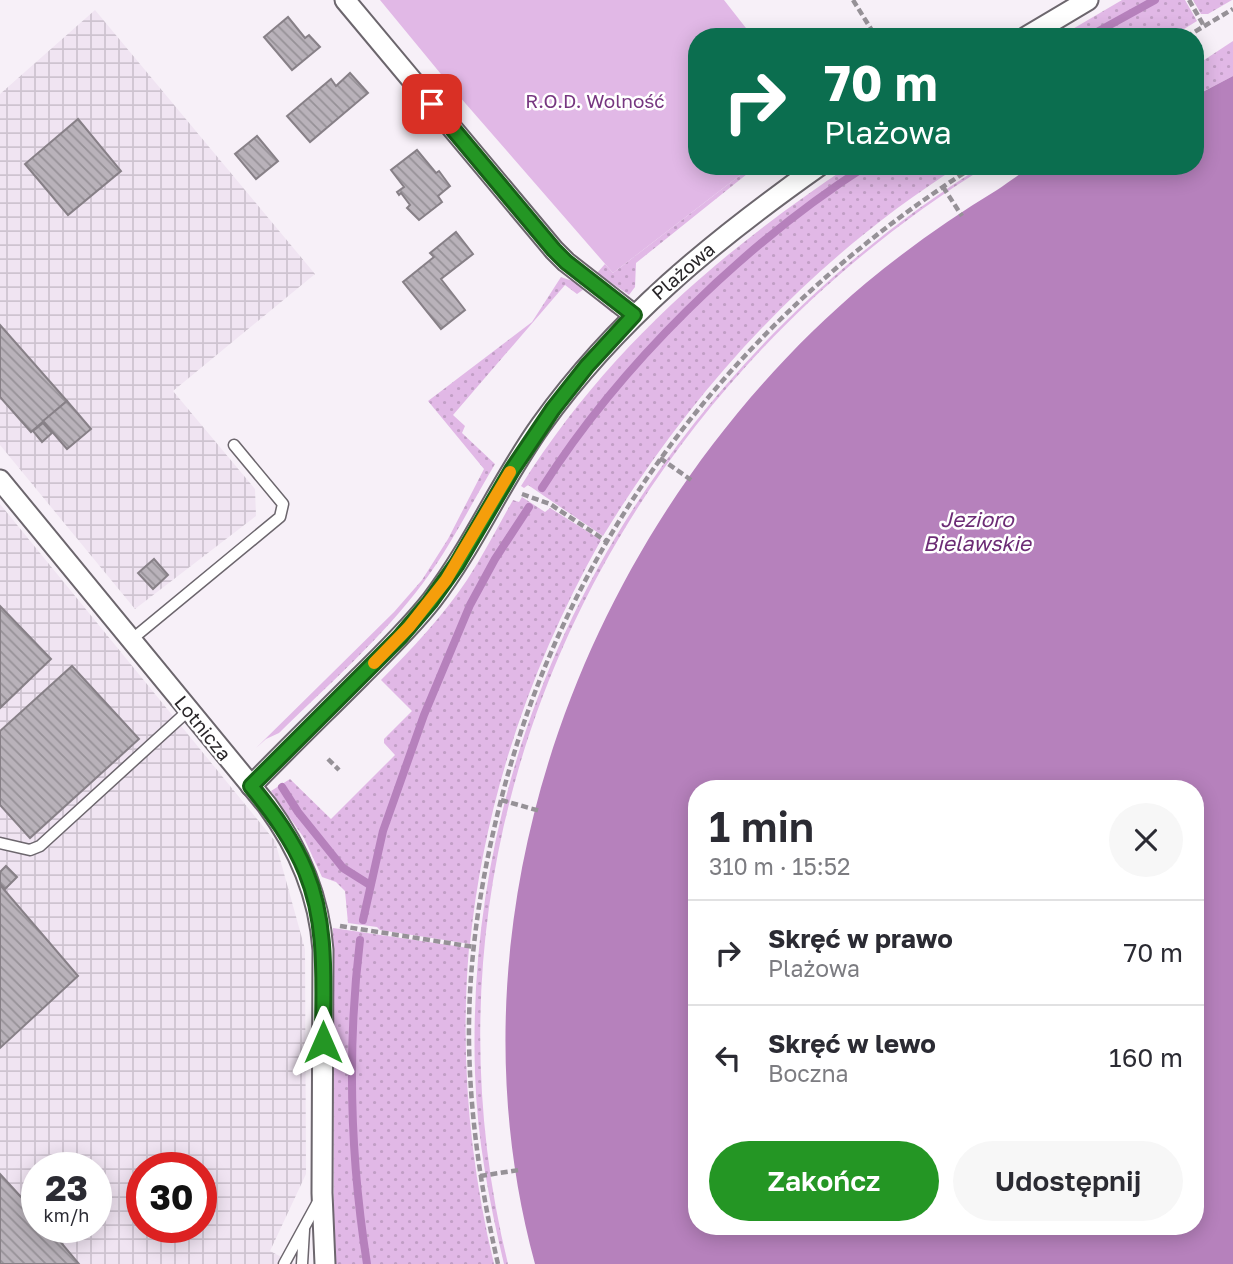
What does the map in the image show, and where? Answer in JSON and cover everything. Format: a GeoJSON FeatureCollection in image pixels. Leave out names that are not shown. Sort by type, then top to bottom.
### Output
{"type":"FeatureCollection","features":[{"type":"Feature","properties":{"kind":"street"},"geometry":{"type":"LineString","coordinates":[[345,0],[554,250],[634,315]]}},
{"type":"Feature","properties":{"kind":"street"},"geometry":{"type":"LineString","coordinates":[[1041,28],[1088,0]]}},
{"type":"Feature","properties":{"kind":"street","name":"Plażowa"},"geometry":{"type":"LineString","coordinates":[[251,786],[400,637],[430,602],[457,564],[512,470],[553,409],[587,366],[634,315],[706,250],[806,175]]}},
{"type":"Feature","properties":{"kind":"street","name":"Lotnicza"},"geometry":{"type":"LineString","coordinates":[[0,480],[251,786],[280,824],[302,863],[314,894],[323,958],[322,1193],[325,1264]]}},
{"type":"Feature","properties":{"kind":"lane"},"geometry":{"type":"LineString","coordinates":[[131,640],[280,517],[283,504],[234,445]]}},
{"type":"Feature","properties":{"kind":"lane"},"geometry":{"type":"LineString","coordinates":[[0,844],[30,850],[40,846],[189,710]]}},
{"type":"Feature","properties":{"kind":"lane"},"geometry":{"type":"LineString","coordinates":[[284,1264],[322,1193]]}},
{"type":"Feature","properties":{"kind":"lane"},"geometry":{"type":"LineString","coordinates":[[302,1264],[304,1226]]}},
{"type":"Feature","properties":{"kind":"path"},"geometry":{"type":"LineString","coordinates":[[853,0],[870,28]]}},
{"type":"Feature","properties":{"kind":"path"},"geometry":{"type":"LineString","coordinates":[[1189,0],[1204,26]]}},
{"type":"Feature","properties":{"kind":"path"},"geometry":{"type":"LineString","coordinates":[[1201,28],[1233,9]]}},
{"type":"Feature","properties":{"kind":"path"},"geometry":{"type":"LineString","coordinates":[[498,1264],[480,1176],[473,1118],[470,1057],[474,947],[486,869],[501,800],[519,737],[546,665],[574,602],[606,541],[660,458],[695,412],[797,303],[859,248],[961,175]]}},
{"type":"Feature","properties":{"kind":"path"},"geometry":{"type":"LineString","coordinates":[[943,187],[962,216]]}},
{"type":"Feature","properties":{"kind":"path"},"geometry":{"type":"LineString","coordinates":[[660,458],[691,480]]}},
{"type":"Feature","properties":{"kind":"path"},"geometry":{"type":"LineString","coordinates":[[517,493],[549,504],[606,541]]}},
{"type":"Feature","properties":{"kind":"path"},"geometry":{"type":"LineString","coordinates":[[328,759],[339,770]]}},
{"type":"Feature","properties":{"kind":"path"},"geometry":{"type":"LineString","coordinates":[[501,800],[540,811]]}},
{"type":"Feature","properties":{"kind":"path"},"geometry":{"type":"LineString","coordinates":[[320,927],[335,926],[474,947]]}},
{"type":"Feature","properties":{"kind":"path"},"geometry":{"type":"LineString","coordinates":[[480,1176],[519,1170]]}},
{"type":"Feature","properties":{"kind":"shaded area"},"geometry":{"type":"Polygon","coordinates":[[[95,10],[315,274],[173,391],[255,489],[256,516],[135,609],[0,445],[0,94],[95,10]]]}},
{"type":"Feature","properties":{"kind":"shaded area"},"geometry":{"type":"Polygon","coordinates":[[[0,504],[275,841],[305,949],[306,1174],[270,1251],[295,1264],[0,1264],[0,504]]]}},
{"type":"Feature","properties":{"kind":"green space","name":"R.O.D. Wolność"},"geometry":{"type":"Polygon","coordinates":[[[380,0],[724,0],[746,28],[688,28],[688,175],[740,175],[613,273],[459,96],[380,0]]]}},
{"type":"Feature","properties":{"kind":"green space"},"geometry":{"type":"Polygon","coordinates":[[[1122,0],[1185,0],[1197,21],[1186,28],[1074,28],[1122,0]]]}},
{"type":"Feature","properties":{"kind":"green space"},"geometry":{"type":"Polygon","coordinates":[[[1193,0],[1232,0],[1208,14],[1201,14],[1193,0]]]}},
{"type":"Feature","properties":{"kind":"green space"},"geometry":{"type":"Polygon","coordinates":[[[1233,41],[1233,76],[1204,91],[1204,60],[1233,41]]]}},
{"type":"Feature","properties":{"kind":"green space"},"geometry":{"type":"Polygon","coordinates":[[[740,175],[746,175],[636,263],[635,287],[629,295],[597,273],[605,264],[613,273],[740,175]]]}},
{"type":"Feature","properties":{"kind":"green space"},"geometry":{"type":"Polygon","coordinates":[[[836,175],[946,175],[854,242],[760,330],[716,378],[676,429],[603,536],[528,485],[524,488],[521,486],[589,392],[667,308],[754,234],[836,175]]]}},
{"type":"Feature","properties":{"kind":"green space"},"geometry":{"type":"Polygon","coordinates":[[[969,175],[975,175],[854,262],[739,374],[642,500],[567,638],[514,786],[485,941],[482,1101],[508,1264],[504,1264],[493,1217],[476,1097],[481,934],[505,800],[548,673],[607,552],[681,440],[769,338],[870,246],[969,175]]]}},
{"type":"Feature","properties":{"kind":"green space"},"geometry":{"type":"Polygon","coordinates":[[[561,277],[587,286],[614,310],[612,313],[584,289],[577,294],[565,285],[453,415],[465,426],[462,433],[495,464],[452,540],[423,583],[372,642],[279,733],[256,748],[394,612],[422,580],[448,539],[484,469],[428,401],[532,322],[561,277]]]}},
{"type":"Feature","properties":{"kind":"green space"},"geometry":{"type":"Polygon","coordinates":[[[522,497],[545,512],[550,508],[601,540],[553,635],[514,735],[487,838],[470,944],[348,923],[345,891],[336,882],[322,877],[304,838],[271,791],[290,779],[331,819],[395,755],[384,743],[384,739],[412,711],[381,680],[447,607],[473,570],[513,500],[519,502],[522,497]]]}},
{"type":"Feature","properties":{"kind":"green space"},"geometry":{"type":"Polygon","coordinates":[[[333,928],[469,948],[466,1067],[469,1107],[478,1185],[494,1264],[334,1264],[333,928]]]}},
{"type":"Feature","properties":{"kind":"water","name":"Jezioro Bielawskie"},"geometry":{"type":"Polygon","coordinates":[[[1233,76],[1233,1264],[535,1264],[510,1129],[507,993],[524,859],[560,728],[614,602],[683,485],[768,378],[866,283],[946,223],[1019,175],[1204,175],[1204,91],[1233,76]]]}},
{"type":"Feature","properties":{"kind":"building"},"geometry":{"type":"Polygon","coordinates":[[[288,17],[305,38],[309,35],[320,47],[292,70],[264,37],[288,17]]]}},
{"type":"Feature","properties":{"kind":"building"},"geometry":{"type":"Polygon","coordinates":[[[350,73],[368,93],[310,142],[287,116],[331,79],[336,86],[350,73]]]}},
{"type":"Feature","properties":{"kind":"building"},"geometry":{"type":"Polygon","coordinates":[[[78,119],[121,171],[68,215],[25,164],[78,119]]]}},
{"type":"Feature","properties":{"kind":"building"},"geometry":{"type":"Polygon","coordinates":[[[257,136],[278,161],[256,179],[235,154],[257,136]]]}},
{"type":"Feature","properties":{"kind":"building"},"geometry":{"type":"Polygon","coordinates":[[[417,150],[450,186],[438,196],[442,202],[419,220],[407,208],[410,205],[401,193],[399,195],[397,192],[404,187],[391,170],[417,150]]]}},
{"type":"Feature","properties":{"kind":"building"},"geometry":{"type":"Polygon","coordinates":[[[456,232],[473,254],[441,279],[465,310],[441,329],[403,282],[434,257],[430,253],[456,232]]]}},
{"type":"Feature","properties":{"kind":"building"},"geometry":{"type":"Polygon","coordinates":[[[0,325],[67,401],[31,432],[0,397],[0,325]]]}},
{"type":"Feature","properties":{"kind":"building"},"geometry":{"type":"Polygon","coordinates":[[[67,401],[91,429],[67,449],[43,421],[67,401]]]}},
{"type":"Feature","properties":{"kind":"building"},"geometry":{"type":"Polygon","coordinates":[[[43,423],[52,433],[42,442],[33,431],[43,423]]]}},
{"type":"Feature","properties":{"kind":"building"},"geometry":{"type":"Polygon","coordinates":[[[154,559],[168,575],[153,589],[138,573],[154,559]]]}},
{"type":"Feature","properties":{"kind":"building"},"geometry":{"type":"Polygon","coordinates":[[[0,606],[51,659],[0,708],[0,606]]]}},
{"type":"Feature","properties":{"kind":"building"},"geometry":{"type":"Polygon","coordinates":[[[72,666],[139,739],[30,838],[0,805],[0,731],[72,666]]]}},
{"type":"Feature","properties":{"kind":"building"},"geometry":{"type":"Polygon","coordinates":[[[6,866],[17,877],[5,889],[0,884],[0,872],[6,866]]]}},
{"type":"Feature","properties":{"kind":"building"},"geometry":{"type":"Polygon","coordinates":[[[0,885],[78,976],[0,1048],[0,885]]]}},
{"type":"Feature","properties":{"kind":"building"},"geometry":{"type":"Polygon","coordinates":[[[0,1174],[21,1197],[21,1243],[61,1243],[79,1264],[0,1264],[0,1174]]]}},
{"type":"Feature","properties":{"kind":"waterway"},"geometry":{"type":"LineString","coordinates":[[1104,28],[1155,0]]}},
{"type":"Feature","properties":{"kind":"waterway"},"geometry":{"type":"LineString","coordinates":[[542,488],[608,397],[687,310],[774,232],[853,175]]}},
{"type":"Feature","properties":{"kind":"waterway"},"geometry":{"type":"LineString","coordinates":[[363,920],[383,831],[424,715],[470,605],[495,559],[529,507]]}},
{"type":"Feature","properties":{"kind":"waterway"},"geometry":{"type":"LineString","coordinates":[[282,787],[298,812],[343,868],[370,885]]}},
{"type":"Feature","properties":{"kind":"waterway"},"geometry":{"type":"LineString","coordinates":[[360,940],[353,1021],[352,1102],[357,1183],[367,1264]]}},
{"type":"Feature","properties":{"kind":"slow traffic"},"geometry":{"type":"LineString","coordinates":[[374,663],[409,627],[446,580],[468,547],[510,472]]}},
{"type":"Feature","properties":{"kind":"route"},"geometry":{"type":"LineString","coordinates":[[323,1042],[322,941],[314,894],[292,843],[251,786],[400,637],[430,602],[457,564],[512,470],[553,409],[587,366],[634,315],[554,250],[432,104]]}}]}
